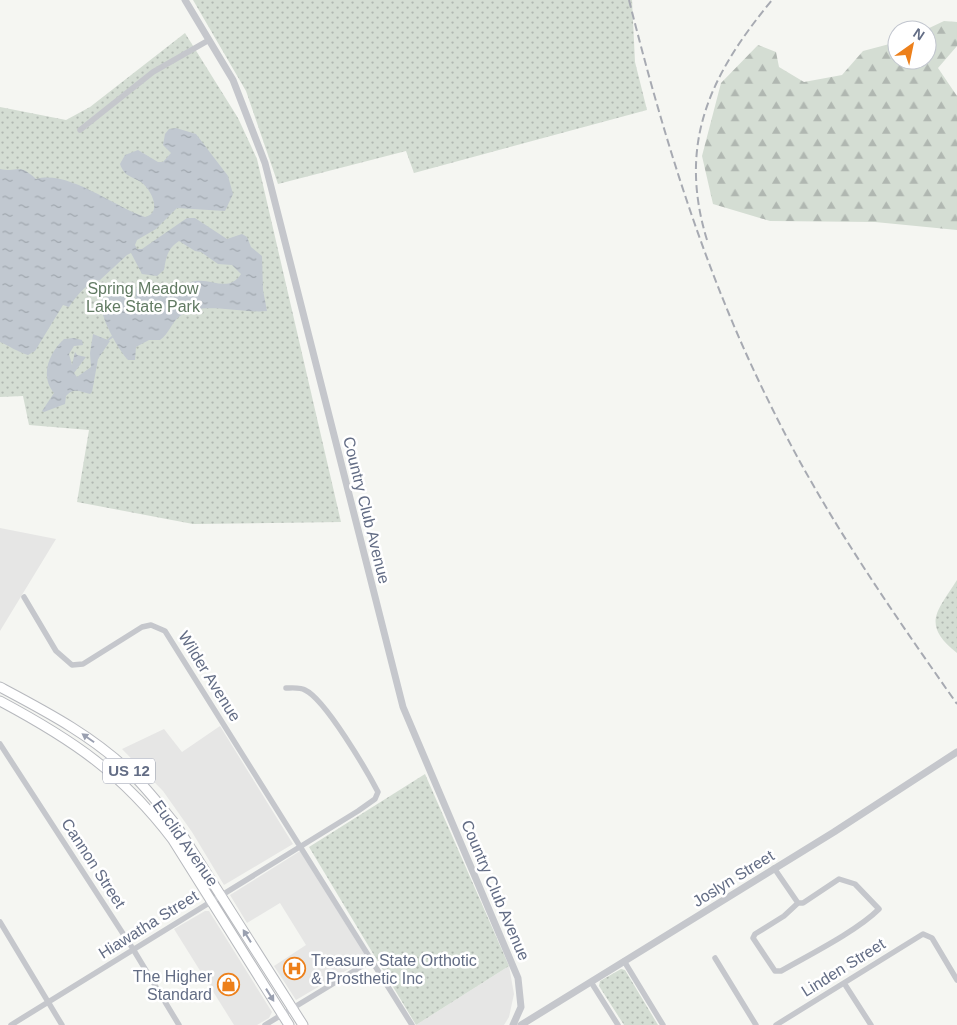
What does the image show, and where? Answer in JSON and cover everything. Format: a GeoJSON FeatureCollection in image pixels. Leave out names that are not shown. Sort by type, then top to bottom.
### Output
{"type":"FeatureCollection","features":[{"type":"Feature","properties":{"kind":"highway","name":"Euclid Avenue"},"geometry":{"type":"LineString","coordinates":[[0,687],[66,723],[95,743],[134,776],[176,825],[303,1025]]}},
{"type":"Feature","properties":{"kind":"highway","name":"Euclid Avenue"},"geometry":{"type":"LineString","coordinates":[[0,701],[80,747],[119,779],[163,827],[212,900],[288,1025]]}},
{"type":"Feature","properties":{"kind":"highway"},"geometry":{"type":"LineString","coordinates":[[23,713],[28,702]]}},
{"type":"Feature","properties":{"kind":"street","name":"Country Club Avenue"},"geometry":{"type":"LineString","coordinates":[[185,0],[233,80],[265,162],[403,707],[518,978],[521,1006],[513,1025]]}},
{"type":"Feature","properties":{"kind":"street"},"geometry":{"type":"LineString","coordinates":[[80,130],[153,72],[209,40]]}},
{"type":"Feature","properties":{"kind":"street","name":"Wilder Avenue"},"geometry":{"type":"LineString","coordinates":[[24,597],[56,651],[72,665],[83,664],[142,628],[151,625],[165,631],[412,1025]]}},
{"type":"Feature","properties":{"kind":"street"},"geometry":{"type":"LineString","coordinates":[[286,688],[305,690],[317,701],[341,732],[378,792],[358,811],[300,846]]}},
{"type":"Feature","properties":{"kind":"street","name":"Cannon Street"},"geometry":{"type":"LineString","coordinates":[[0,744],[133,949],[179,1025]]}},
{"type":"Feature","properties":{"kind":"street","name":"Joslyn Street"},"geometry":{"type":"LineString","coordinates":[[525,1024],[957,752]]}},
{"type":"Feature","properties":{"kind":"street","name":"Hiawatha Street"},"geometry":{"type":"LineString","coordinates":[[11,1025],[300,846]]}},
{"type":"Feature","properties":{"kind":"street"},"geometry":{"type":"LineString","coordinates":[[774,868],[786,889],[798,903]]}},
{"type":"Feature","properties":{"kind":"street"},"geometry":{"type":"LineString","coordinates":[[839,879],[854,884],[879,909],[871,917],[781,971],[775,970],[753,938],[755,934],[784,916],[798,903],[803,903],[839,879]]}},
{"type":"Feature","properties":{"kind":"street"},"geometry":{"type":"LineString","coordinates":[[0,922],[62,1025]]}},
{"type":"Feature","properties":{"kind":"street","name":"Linden Street"},"geometry":{"type":"LineString","coordinates":[[776,1025],[919,935],[926,934],[932,938],[957,980]]}},
{"type":"Feature","properties":{"kind":"street"},"geometry":{"type":"LineString","coordinates":[[715,958],[756,1025]]}},
{"type":"Feature","properties":{"kind":"street"},"geometry":{"type":"LineString","coordinates":[[265,1025],[372,960]]}},
{"type":"Feature","properties":{"kind":"street"},"geometry":{"type":"LineString","coordinates":[[624,962],[663,1025]]}},
{"type":"Feature","properties":{"kind":"street"},"geometry":{"type":"LineString","coordinates":[[592,982],[618,1025]]}},
{"type":"Feature","properties":{"kind":"street"},"geometry":{"type":"LineString","coordinates":[[844,983],[871,1025]]}},
{"type":"Feature","properties":{"kind":"shaded area"},"geometry":{"type":"Polygon","coordinates":[[[0,528],[56,539],[0,631],[0,528]]]}},
{"type":"Feature","properties":{"kind":"shaded area"},"geometry":{"type":"Polygon","coordinates":[[[220,726],[293,844],[224,885],[192,832],[163,791],[122,749],[164,729],[182,752],[220,726]]]}},
{"type":"Feature","properties":{"kind":"shaded area"},"geometry":{"type":"Polygon","coordinates":[[[300,851],[365,955],[364,960],[296,1000],[274,966],[306,945],[280,903],[247,923],[230,895],[300,851]]]}},
{"type":"Feature","properties":{"kind":"shaded area"},"geometry":{"type":"Polygon","coordinates":[[[205,911],[209,911],[272,1012],[269,1018],[257,1025],[234,1025],[174,929],[205,911]]]}},
{"type":"Feature","properties":{"kind":"shaded area"},"geometry":{"type":"Polygon","coordinates":[[[509,966],[514,994],[509,1017],[504,1025],[416,1025],[509,966]]]}},
{"type":"Feature","properties":{"kind":"green space"},"geometry":{"type":"Polygon","coordinates":[[[193,0],[632,0],[635,62],[647,110],[414,173],[406,151],[278,184],[246,91],[193,0]]]}},
{"type":"Feature","properties":{"kind":"green space"},"geometry":{"type":"Polygon","coordinates":[[[944,21],[957,22],[957,46],[938,68],[957,96],[957,230],[875,222],[770,221],[713,204],[702,156],[721,83],[758,45],[776,52],[779,67],[804,82],[842,75],[863,51],[887,45],[887,70],[937,70],[937,24],[944,21]]]}},
{"type":"Feature","properties":{"kind":"green space","name":"Spring Meadow Lake State Park"},"geometry":{"type":"Polygon","coordinates":[[[185,33],[238,118],[257,159],[341,522],[193,524],[77,502],[89,430],[29,425],[23,396],[0,397],[0,107],[66,120],[90,107],[185,33]]]}},
{"type":"Feature","properties":{"kind":"green space"},"geometry":{"type":"Polygon","coordinates":[[[957,580],[957,653],[939,634],[936,618],[957,580]]]}},
{"type":"Feature","properties":{"kind":"green space"},"geometry":{"type":"Polygon","coordinates":[[[425,774],[509,966],[416,1025],[309,847],[425,774]]]}},
{"type":"Feature","properties":{"kind":"green space"},"geometry":{"type":"Polygon","coordinates":[[[621,969],[625,970],[658,1025],[624,1025],[599,986],[600,981],[621,969]]]}},
{"type":"Feature","properties":{"kind":"water"},"geometry":{"type":"Polygon","coordinates":[[[176,128],[196,134],[228,176],[233,194],[225,211],[177,208],[156,229],[137,240],[135,245],[137,249],[142,249],[187,218],[195,218],[227,239],[242,234],[247,237],[251,247],[262,256],[263,290],[267,311],[211,308],[189,311],[177,319],[166,335],[160,340],[149,340],[136,347],[135,360],[128,360],[114,339],[105,320],[101,304],[103,298],[121,293],[135,305],[136,289],[145,283],[183,288],[190,283],[198,281],[228,284],[235,281],[241,274],[232,265],[218,264],[201,252],[195,251],[179,241],[166,258],[164,270],[157,276],[142,274],[131,253],[127,255],[100,280],[86,287],[69,307],[63,305],[35,351],[28,355],[0,342],[0,169],[22,169],[36,179],[49,178],[77,184],[145,217],[153,211],[154,201],[145,185],[126,174],[120,164],[125,155],[138,150],[158,162],[163,162],[171,153],[163,145],[165,134],[169,129],[176,128]]]}},
{"type":"Feature","properties":{"kind":"water"},"geometry":{"type":"Polygon","coordinates":[[[93,334],[110,341],[98,359],[92,392],[90,394],[78,391],[69,393],[66,396],[65,404],[44,412],[42,411],[54,393],[47,379],[47,371],[54,350],[64,339],[74,338],[82,340],[83,345],[74,346],[69,354],[72,365],[75,352],[77,355],[86,357],[74,373],[77,377],[91,367],[90,353],[93,334]]]}},
{"type":"Feature","properties":{"kind":"waterway"},"geometry":{"type":"LineString","coordinates":[[108,340],[112,337]]}},
{"type":"Feature","properties":{"kind":"railway"},"geometry":{"type":"LineString","coordinates":[[629,0],[672,155],[706,257],[747,356],[790,444],[834,520],[906,631],[957,704]]}},
{"type":"Feature","properties":{"kind":"railway"},"geometry":{"type":"LineString","coordinates":[[707,240],[699,205],[696,172],[698,141],[705,111],[732,55],[772,0]]}},
{"type":"Feature","properties":{"kind":"place","name":"Treasure State Orthotic & Prosthetic Inc"},"geometry":{"type":"Point","coordinates":[295,969]}},
{"type":"Feature","properties":{"kind":"place","name":"The Higher Standard"},"geometry":{"type":"Point","coordinates":[228,985]}}]}
